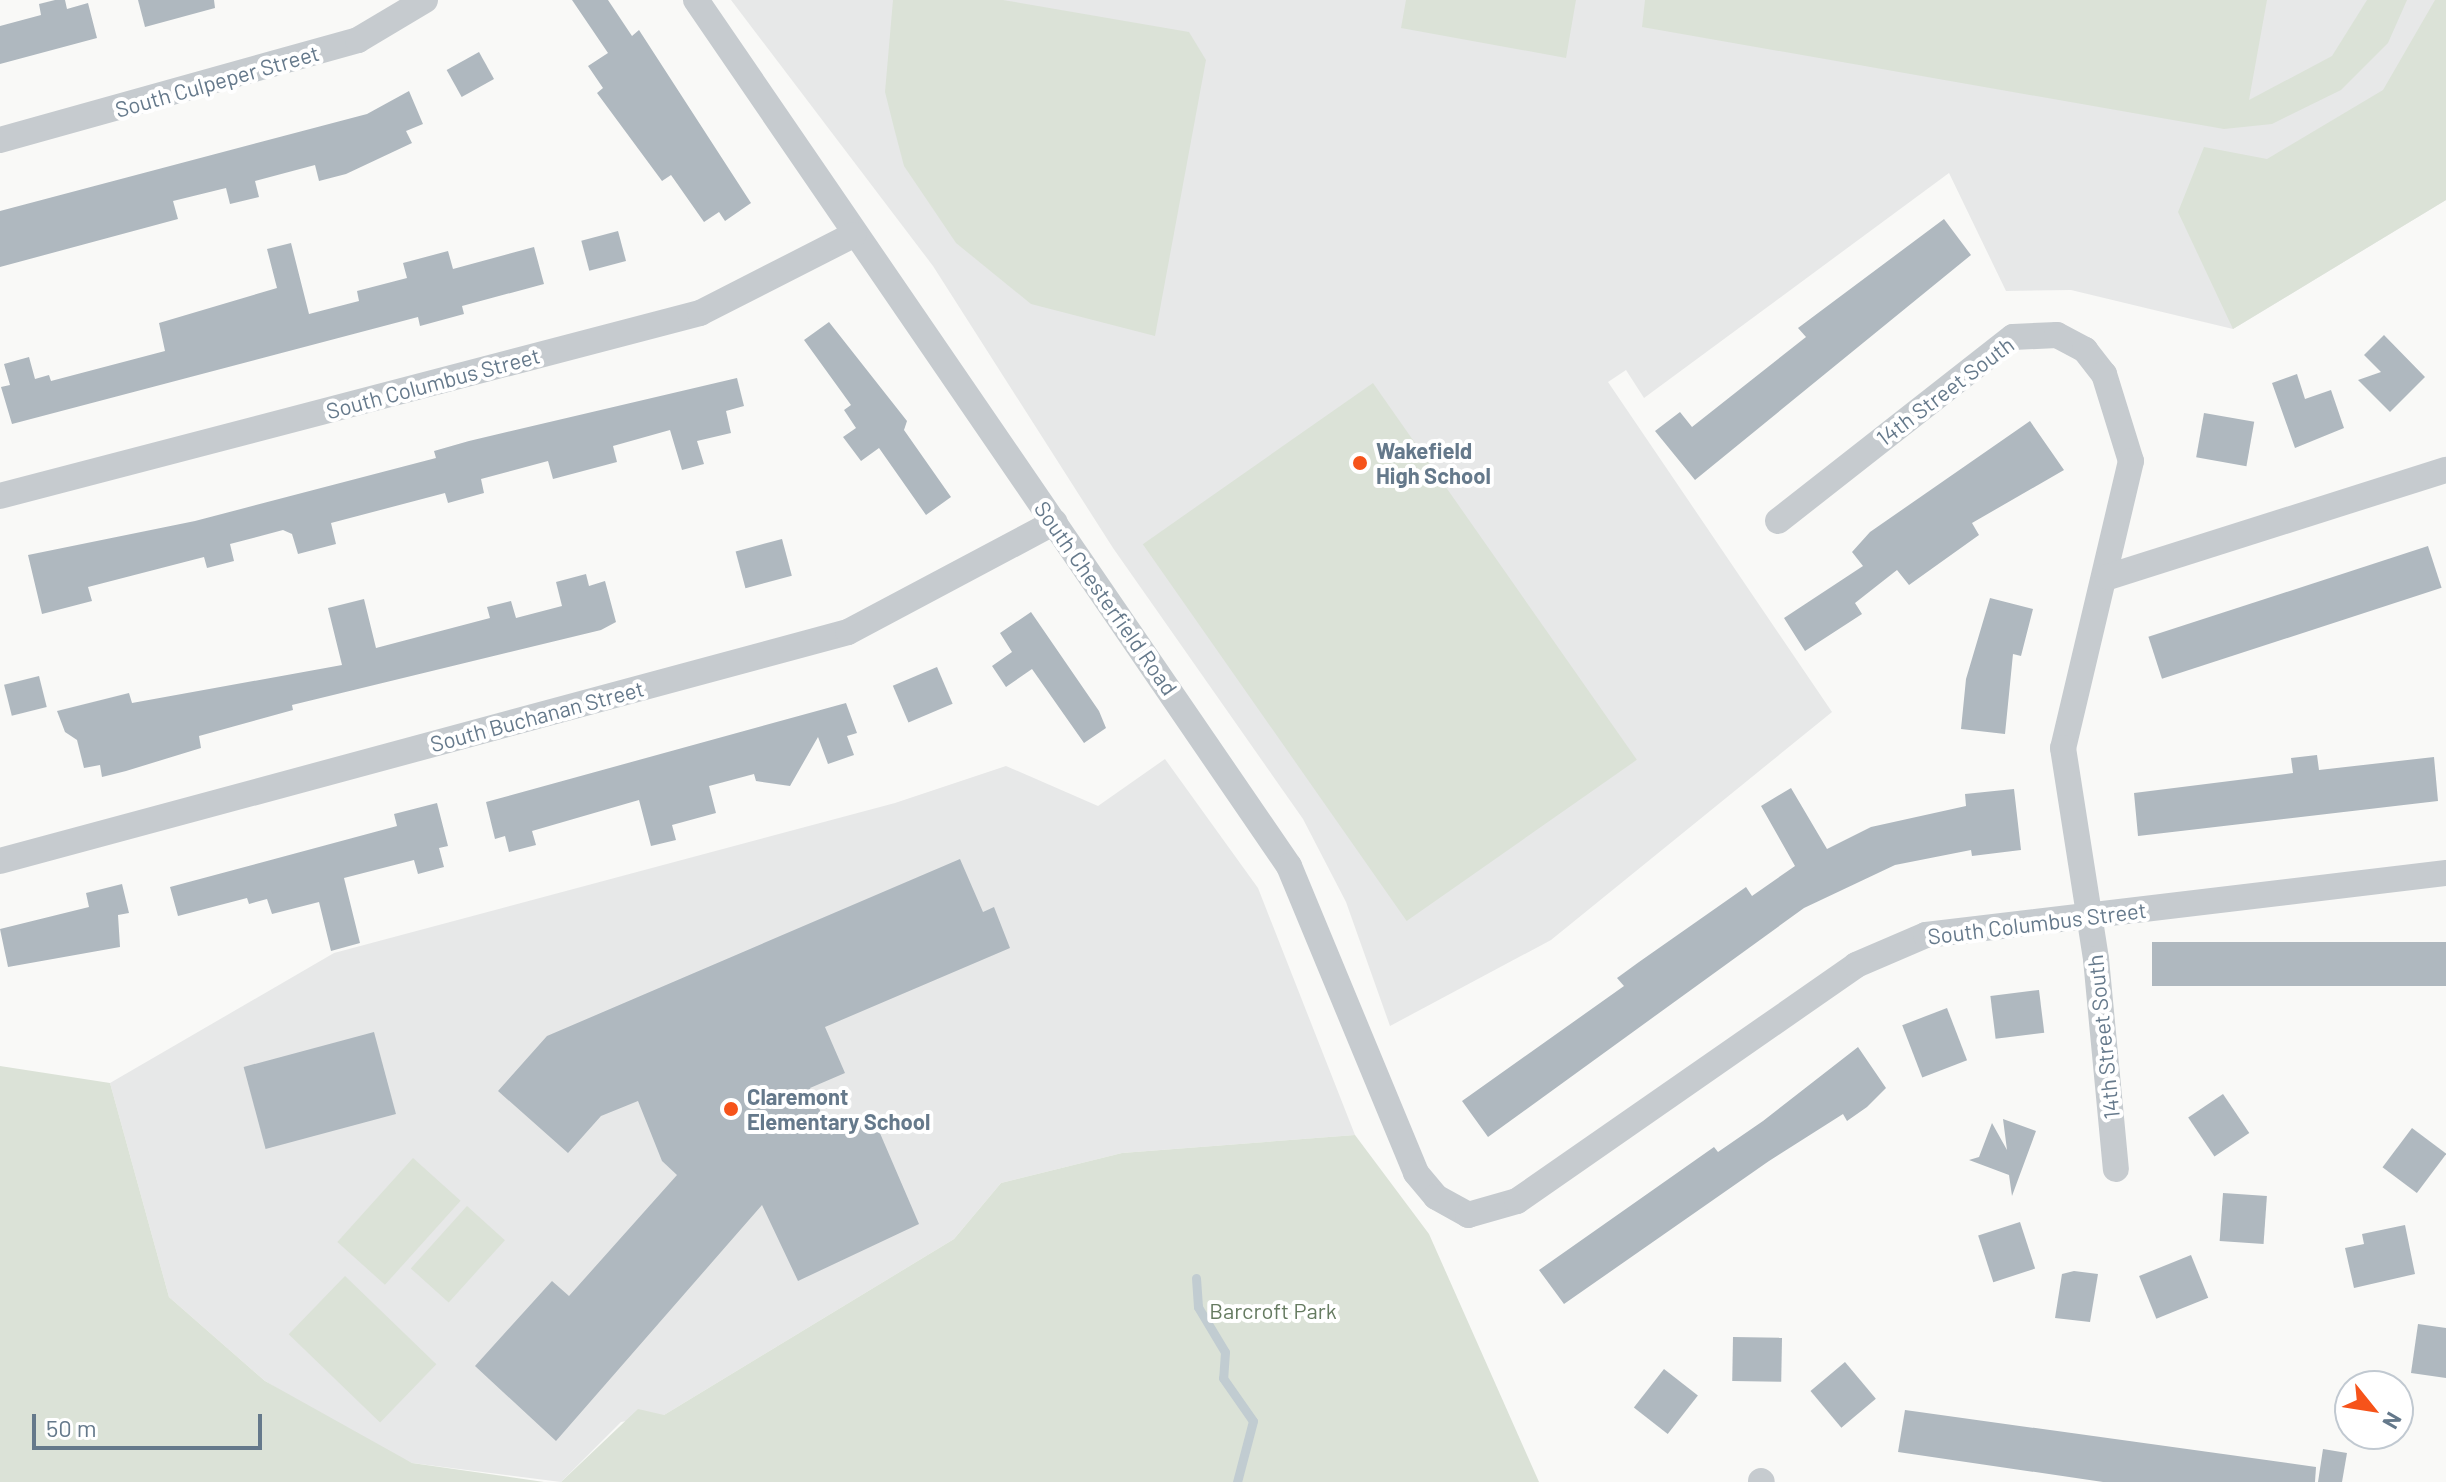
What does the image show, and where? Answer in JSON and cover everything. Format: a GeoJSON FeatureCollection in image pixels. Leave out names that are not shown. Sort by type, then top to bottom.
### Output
{"type":"FeatureCollection","features":[{"type":"Feature","properties":{"kind":"street","name":"South Culpeper Street"},"geometry":{"type":"LineString","coordinates":[[0,140],[358,40],[425,0]]}},
{"type":"Feature","properties":{"kind":"street","name":"South Chesterfield Road"},"geometry":{"type":"LineString","coordinates":[[696,0],[853,235],[1055,522],[1289,866],[1416,1173],[1436,1197],[1468,1215]]}},
{"type":"Feature","properties":{"kind":"street","name":"South Columbus Street"},"geometry":{"type":"LineString","coordinates":[[0,496],[700,313],[853,235]]}},
{"type":"Feature","properties":{"kind":"street","name":"14th Street South"},"geometry":{"type":"LineString","coordinates":[[1778,521],[1989,352],[2034,331],[2085,350],[2104,374],[2131,461],[2108,577],[2063,748],[2087,914],[2116,1169]]}},
{"type":"Feature","properties":{"kind":"street"},"geometry":{"type":"LineString","coordinates":[[2108,577],[2446,470]]}},
{"type":"Feature","properties":{"kind":"street","name":"South Buchanan Street"},"geometry":{"type":"LineString","coordinates":[[0,861],[848,632],[1055,522]]}},
{"type":"Feature","properties":{"kind":"street","name":"South Columbus Street"},"geometry":{"type":"LineString","coordinates":[[1468,1215],[1517,1201],[1856,965],[1926,935],[2446,873]]}},
{"type":"Feature","properties":{"kind":"shaded area","name":"Wakefield High School"},"geometry":{"type":"Polygon","coordinates":[[[731,0],[2446,0],[2446,200],[2233,329],[2071,290],[2006,291],[1949,173],[1644,398],[1626,370],[1608,382],[1832,712],[1551,940],[1390,1026],[1346,902],[1303,819],[1113,548],[933,266],[731,0]]]}},
{"type":"Feature","properties":{"kind":"shaded area","name":"Claremont Elementary School"},"geometry":{"type":"Polygon","coordinates":[[[1165,759],[1258,888],[1355,1135],[1122,1153],[1001,1183],[954,1239],[664,1415],[621,1422],[561,1482],[412,1463],[372,1445],[265,1381],[169,1297],[110,1083],[334,953],[895,803],[1006,766],[1098,806],[1165,759]]]}},
{"type":"Feature","properties":{"kind":"green space"},"geometry":{"type":"Polygon","coordinates":[[[893,0],[1003,0],[1189,32],[1206,60],[1155,336],[1031,304],[956,243],[904,166],[894,128],[885,92],[893,0]]]}},
{"type":"Feature","properties":{"kind":"green space"},"geometry":{"type":"Polygon","coordinates":[[[1406,0],[1576,0],[1566,58],[1401,28],[1406,0]]]}},
{"type":"Feature","properties":{"kind":"green space"},"geometry":{"type":"Polygon","coordinates":[[[1645,0],[2267,0],[2249,100],[2332,56],[2367,0],[2407,0],[2388,43],[2341,90],[2272,124],[2224,129],[1642,27],[1645,0]]]}},
{"type":"Feature","properties":{"kind":"green space"},"geometry":{"type":"Polygon","coordinates":[[[2435,0],[2446,0],[2446,200],[2233,329],[2178,212],[2204,147],[2267,159],[2383,90],[2435,0]]]}},
{"type":"Feature","properties":{"kind":"green space"},"geometry":{"type":"Polygon","coordinates":[[[1373,383],[1637,760],[1407,921],[1143,544],[1373,383]]]}},
{"type":"Feature","properties":{"kind":"green space"},"geometry":{"type":"Polygon","coordinates":[[[0,1066],[110,1083],[169,1297],[265,1381],[412,1463],[544,1482],[0,1482],[0,1066]]]}},
{"type":"Feature","properties":{"kind":"green space","name":"Barcroft Park"},"geometry":{"type":"Polygon","coordinates":[[[1355,1135],[1429,1234],[1539,1482],[561,1482],[638,1409],[664,1415],[954,1239],[1001,1183],[1122,1153],[1355,1135]]]}},
{"type":"Feature","properties":{"kind":"green space"},"geometry":{"type":"Polygon","coordinates":[[[413,1158],[461,1201],[385,1285],[337,1242],[413,1158]]]}},
{"type":"Feature","properties":{"kind":"green space"},"geometry":{"type":"Polygon","coordinates":[[[467,1206],[505,1240],[449,1303],[411,1268],[467,1206]]]}},
{"type":"Feature","properties":{"kind":"green space"},"geometry":{"type":"Polygon","coordinates":[[[345,1276],[436,1364],[380,1422],[289,1334],[345,1276]]]}},
{"type":"Feature","properties":{"kind":"building"},"geometry":{"type":"Polygon","coordinates":[[[65,0],[67,9],[88,3],[97,38],[0,64],[0,26],[41,15],[39,4],[65,0]]]}},
{"type":"Feature","properties":{"kind":"building"},"geometry":{"type":"Polygon","coordinates":[[[138,0],[214,0],[215,8],[145,27],[138,0]]]}},
{"type":"Feature","properties":{"kind":"building"},"geometry":{"type":"Polygon","coordinates":[[[572,0],[608,0],[632,36],[639,30],[751,203],[725,221],[719,212],[704,222],[671,175],[662,181],[597,93],[603,88],[588,66],[608,53],[572,0]]]}},
{"type":"Feature","properties":{"kind":"building"},"geometry":{"type":"Polygon","coordinates":[[[479,52],[494,79],[462,97],[447,70],[479,52]]]}},
{"type":"Feature","properties":{"kind":"building"},"geometry":{"type":"Polygon","coordinates":[[[409,91],[423,124],[406,131],[412,143],[346,174],[319,181],[315,165],[255,181],[259,197],[230,204],[226,188],[173,201],[178,219],[0,267],[0,211],[367,114],[409,91]]]}},
{"type":"Feature","properties":{"kind":"building"},"geometry":{"type":"Polygon","coordinates":[[[1944,219],[1971,255],[1695,480],[1655,431],[1680,412],[1692,427],[1806,337],[1798,328],[1944,219]]]}},
{"type":"Feature","properties":{"kind":"building"},"geometry":{"type":"Polygon","coordinates":[[[618,231],[626,261],[589,271],[581,241],[618,231]]]}},
{"type":"Feature","properties":{"kind":"building"},"geometry":{"type":"Polygon","coordinates":[[[291,243],[309,314],[359,301],[357,291],[407,278],[403,263],[448,251],[453,269],[534,247],[544,284],[462,306],[464,314],[420,326],[418,317],[12,424],[1,387],[10,385],[4,364],[29,357],[35,379],[49,375],[51,381],[165,351],[159,323],[277,288],[267,249],[291,243]]]}},
{"type":"Feature","properties":{"kind":"building"},"geometry":{"type":"Polygon","coordinates":[[[829,322],[907,421],[904,430],[951,497],[926,515],[879,448],[861,461],[843,437],[856,428],[844,410],[851,405],[804,340],[829,322]]]}},
{"type":"Feature","properties":{"kind":"building"},"geometry":{"type":"Polygon","coordinates":[[[2384,335],[2425,377],[2390,412],[2358,380],[2381,372],[2364,355],[2384,335]]]}},
{"type":"Feature","properties":{"kind":"building"},"geometry":{"type":"Polygon","coordinates":[[[2297,374],[2305,399],[2331,390],[2344,428],[2295,448],[2272,383],[2297,374]]]}},
{"type":"Feature","properties":{"kind":"building"},"geometry":{"type":"Polygon","coordinates":[[[737,378],[744,406],[726,411],[731,433],[697,441],[704,464],[682,470],[670,430],[613,446],[617,462],[553,479],[548,461],[481,479],[484,493],[448,503],[445,493],[331,523],[336,544],[298,554],[292,534],[283,530],[230,544],[234,561],[207,568],[204,557],[88,587],[92,601],[42,614],[28,555],[195,521],[436,458],[434,451],[469,441],[737,378]]]}},
{"type":"Feature","properties":{"kind":"building"},"geometry":{"type":"Polygon","coordinates":[[[2204,413],[2254,422],[2246,466],[2196,457],[2204,413]]]}},
{"type":"Feature","properties":{"kind":"building"},"geometry":{"type":"Polygon","coordinates":[[[2030,421],[2064,470],[1972,523],[1979,535],[1909,585],[1897,570],[1855,603],[1862,614],[1805,651],[1784,618],[1863,566],[1852,552],[1870,532],[2030,421]]]}},
{"type":"Feature","properties":{"kind":"building"},"geometry":{"type":"Polygon","coordinates":[[[782,539],[792,576],[745,588],[736,551],[782,539]]]}},
{"type":"Feature","properties":{"kind":"building"},"geometry":{"type":"Polygon","coordinates":[[[2428,546],[2442,588],[2162,679],[2148,637],[2428,546]]]}},
{"type":"Feature","properties":{"kind":"building"},"geometry":{"type":"Polygon","coordinates":[[[586,574],[589,586],[605,581],[616,622],[601,630],[292,705],[293,710],[199,736],[201,748],[126,771],[102,777],[100,765],[84,768],[77,740],[65,732],[57,711],[129,693],[132,703],[342,665],[328,608],[364,599],[376,648],[490,618],[487,607],[511,601],[516,618],[562,606],[556,582],[586,574]]]}},
{"type":"Feature","properties":{"kind":"building"},"geometry":{"type":"Polygon","coordinates":[[[1990,598],[2033,609],[2021,656],[2013,654],[2005,734],[1961,729],[1966,679],[1990,598]]]}},
{"type":"Feature","properties":{"kind":"building"},"geometry":{"type":"Polygon","coordinates":[[[1031,612],[1099,711],[1106,728],[1084,743],[1032,669],[1006,687],[992,666],[1012,652],[1000,633],[1031,612]]]}},
{"type":"Feature","properties":{"kind":"building"},"geometry":{"type":"Polygon","coordinates":[[[937,667],[953,704],[908,723],[893,686],[937,667]]]}},
{"type":"Feature","properties":{"kind":"building"},"geometry":{"type":"Polygon","coordinates":[[[39,676],[47,707],[12,716],[4,685],[39,676]]]}},
{"type":"Feature","properties":{"kind":"building"},"geometry":{"type":"Polygon","coordinates":[[[846,703],[857,733],[847,736],[854,755],[828,764],[818,737],[790,786],[756,781],[754,774],[709,786],[716,813],[672,825],[676,840],[651,846],[639,800],[532,831],[536,845],[509,852],[505,836],[495,839],[486,802],[846,703]]]}},
{"type":"Feature","properties":{"kind":"building"},"geometry":{"type":"Polygon","coordinates":[[[2317,755],[2319,770],[2434,757],[2438,801],[2138,836],[2134,793],[2293,773],[2291,758],[2317,755]]]}},
{"type":"Feature","properties":{"kind":"building"},"geometry":{"type":"Polygon","coordinates":[[[1791,788],[1827,849],[1871,827],[1966,806],[1965,794],[2014,789],[2021,850],[1972,856],[1971,850],[1895,865],[1804,908],[1488,1137],[1462,1101],[1624,986],[1617,978],[1639,962],[1746,887],[1752,896],[1795,866],[1761,806],[1791,788]]]}},
{"type":"Feature","properties":{"kind":"building"},"geometry":{"type":"Polygon","coordinates":[[[437,803],[448,846],[439,848],[444,867],[418,874],[414,860],[344,878],[360,943],[331,951],[319,902],[272,914],[267,899],[249,904],[247,898],[178,916],[170,887],[397,826],[394,814],[437,803]]]}},
{"type":"Feature","properties":{"kind":"building"},"geometry":{"type":"Polygon","coordinates":[[[960,859],[983,912],[994,907],[1010,948],[825,1027],[845,1073],[810,1088],[831,1135],[873,1117],[919,1224],[798,1281],[762,1205],[556,1441],[475,1366],[552,1281],[569,1296],[677,1175],[662,1161],[638,1101],[601,1116],[568,1153],[498,1091],[547,1036],[960,859]]]}},
{"type":"Feature","properties":{"kind":"building"},"geometry":{"type":"Polygon","coordinates":[[[122,884],[129,913],[118,915],[120,947],[8,967],[0,929],[89,907],[86,893],[122,884]]]}},
{"type":"Feature","properties":{"kind":"building"},"geometry":{"type":"Polygon","coordinates":[[[2152,942],[2446,942],[2446,986],[2152,986],[2152,942]]]}},
{"type":"Feature","properties":{"kind":"building"},"geometry":{"type":"Polygon","coordinates":[[[2039,990],[2044,1033],[1996,1039],[1990,996],[2039,990]]]}},
{"type":"Feature","properties":{"kind":"building"},"geometry":{"type":"Polygon","coordinates":[[[1947,1008],[1967,1060],[1922,1077],[1902,1025],[1947,1008]]]}},
{"type":"Feature","properties":{"kind":"building"},"geometry":{"type":"Polygon","coordinates":[[[374,1032],[396,1114],[266,1149],[244,1067],[374,1032]]]}},
{"type":"Feature","properties":{"kind":"building"},"geometry":{"type":"Polygon","coordinates":[[[1858,1047],[1886,1088],[1867,1107],[1847,1121],[1843,1114],[1769,1161],[1564,1304],[1539,1270],[1714,1147],[1718,1152],[1763,1121],[1858,1047]]]}},
{"type":"Feature","properties":{"kind":"building"},"geometry":{"type":"Polygon","coordinates":[[[2223,1094],[2249,1133],[2214,1156],[2188,1117],[2223,1094]]]}},
{"type":"Feature","properties":{"kind":"building"},"geometry":{"type":"Polygon","coordinates":[[[2003,1119],[2036,1131],[2012,1196],[2009,1175],[1969,1160],[1979,1157],[1992,1123],[2007,1150],[2003,1119]]]}},
{"type":"Feature","properties":{"kind":"building"},"geometry":{"type":"Polygon","coordinates":[[[2412,1128],[2446,1154],[2417,1193],[2383,1167],[2412,1128]]]}},
{"type":"Feature","properties":{"kind":"building"},"geometry":{"type":"Polygon","coordinates":[[[2223,1193],[2267,1196],[2264,1244],[2220,1241],[2223,1193]]]}},
{"type":"Feature","properties":{"kind":"building"},"geometry":{"type":"Polygon","coordinates":[[[2020,1222],[2035,1269],[1993,1282],[1978,1236],[2020,1222]]]}},
{"type":"Feature","properties":{"kind":"building"},"geometry":{"type":"Polygon","coordinates":[[[2405,1225],[2415,1274],[2354,1288],[2345,1248],[2364,1244],[2362,1234],[2405,1225]]]}},
{"type":"Feature","properties":{"kind":"building"},"geometry":{"type":"Polygon","coordinates":[[[2191,1255],[2208,1298],[2156,1319],[2139,1276],[2191,1255]]]}},
{"type":"Feature","properties":{"kind":"building"},"geometry":{"type":"Polygon","coordinates":[[[2074,1271],[2098,1274],[2090,1322],[2055,1318],[2062,1274],[2074,1271]]]}},
{"type":"Feature","properties":{"kind":"building"},"geometry":{"type":"Polygon","coordinates":[[[2418,1324],[2446,1328],[2446,1378],[2414,1373],[2411,1370],[2418,1324]]]}},
{"type":"Feature","properties":{"kind":"building"},"geometry":{"type":"Polygon","coordinates":[[[1733,1337],[1782,1338],[1781,1382],[1732,1381],[1733,1337]]]}},
{"type":"Feature","properties":{"kind":"building"},"geometry":{"type":"Polygon","coordinates":[[[1845,1362],[1876,1399],[1841,1428],[1811,1391],[1845,1362]]]}},
{"type":"Feature","properties":{"kind":"building"},"geometry":{"type":"Polygon","coordinates":[[[1664,1369],[1698,1395],[1668,1434],[1634,1408],[1664,1369]]]}},
{"type":"Feature","properties":{"kind":"building"},"geometry":{"type":"Polygon","coordinates":[[[1905,1410],[2316,1467],[2315,1482],[2103,1482],[1898,1452],[1905,1410]]]}},
{"type":"Feature","properties":{"kind":"building"},"geometry":{"type":"Polygon","coordinates":[[[2323,1449],[2347,1453],[2342,1482],[2318,1482],[2323,1449]]]}},
{"type":"Feature","properties":{"kind":"waterway"},"geometry":{"type":"LineString","coordinates":[[1196,1278],[1198,1307],[1225,1352],[1223,1378],[1253,1421],[1237,1482]]}},
{"type":"Feature","properties":{"kind":"place","name":"Wakefield High School"},"geometry":{"type":"Point","coordinates":[1360,463]}},
{"type":"Feature","properties":{"kind":"place","name":"Claremont Elementary School"},"geometry":{"type":"Point","coordinates":[731,1109]}}]}
